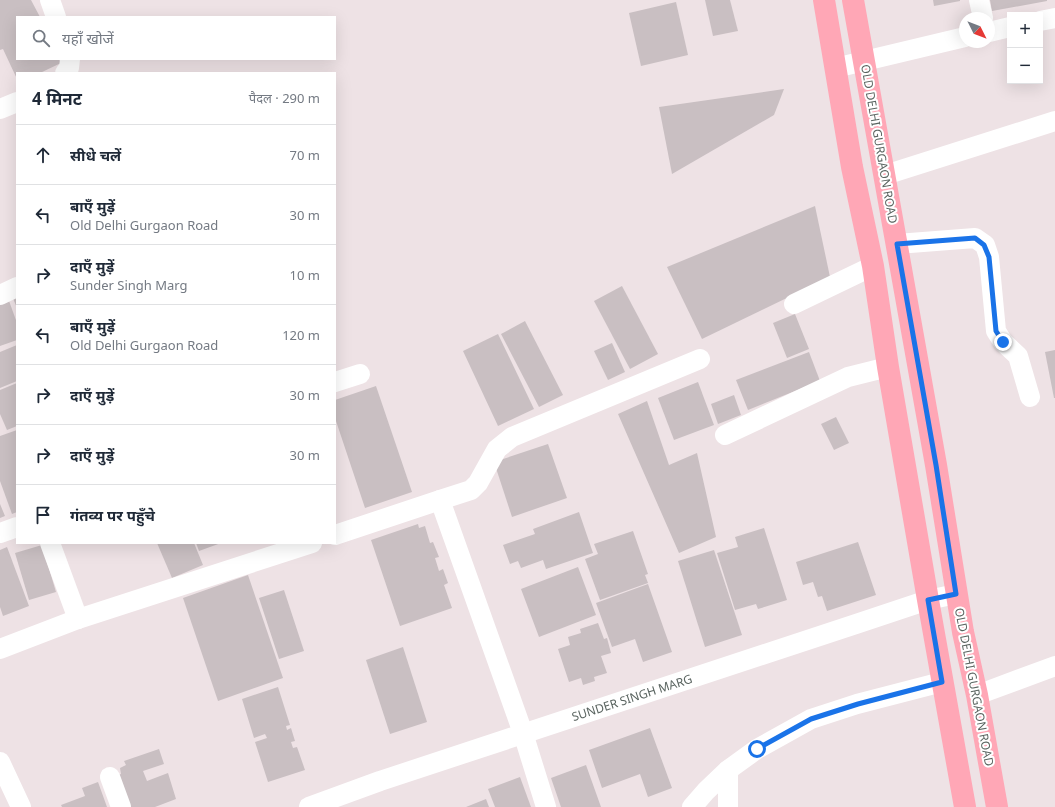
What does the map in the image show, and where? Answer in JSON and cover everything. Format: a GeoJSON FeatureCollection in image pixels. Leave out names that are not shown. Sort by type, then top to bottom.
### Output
{"type":"FeatureCollection","features":[{"type":"Feature","properties":{"kind":"main road"},"geometry":{"type":"LineString","coordinates":[[824,0],[852,167],[873,266],[888,367],[965,807]]}},
{"type":"Feature","properties":{"kind":"main road","name":"OLD DELHI GURGAON ROAD"},"geometry":{"type":"LineString","coordinates":[[853,0],[936,465],[956,594],[977,695],[997,807]]}},
{"type":"Feature","properties":{"kind":"street"},"geometry":{"type":"LineString","coordinates":[[50,0],[56,16]]}},
{"type":"Feature","properties":{"kind":"street"},"geometry":{"type":"LineString","coordinates":[[979,0],[982,12]]}},
{"type":"Feature","properties":{"kind":"street"},"geometry":{"type":"LineString","coordinates":[[1043,20],[1055,18]]}},
{"type":"Feature","properties":{"kind":"street"},"geometry":{"type":"LineString","coordinates":[[995,31],[1007,28]]}},
{"type":"Feature","properties":{"kind":"street"},"geometry":{"type":"LineString","coordinates":[[836,68],[959,38]]}},
{"type":"Feature","properties":{"kind":"street"},"geometry":{"type":"LineString","coordinates":[[66,72],[69,68],[70,60]]}},
{"type":"Feature","properties":{"kind":"street"},"geometry":{"type":"LineString","coordinates":[[0,109],[16,102]]}},
{"type":"Feature","properties":{"kind":"street"},"geometry":{"type":"LineString","coordinates":[[884,175],[1055,121]]}},
{"type":"Feature","properties":{"kind":"street"},"geometry":{"type":"LineString","coordinates":[[897,244],[975,238],[984,245],[989,257],[996,331],[1003,342],[1018,356],[1030,397]]}},
{"type":"Feature","properties":{"kind":"street"},"geometry":{"type":"LineString","coordinates":[[794,304],[873,266]]}},
{"type":"Feature","properties":{"kind":"street"},"geometry":{"type":"LineString","coordinates":[[0,295],[16,287]]}},
{"type":"Feature","properties":{"kind":"street"},"geometry":{"type":"LineString","coordinates":[[336,535],[471,490],[478,482],[497,449],[512,437],[700,359]]}},
{"type":"Feature","properties":{"kind":"street"},"geometry":{"type":"LineString","coordinates":[[724,434],[848,377],[888,367]]}},
{"type":"Feature","properties":{"kind":"street"},"geometry":{"type":"LineString","coordinates":[[336,382],[360,374]]}},
{"type":"Feature","properties":{"kind":"street"},"geometry":{"type":"LineString","coordinates":[[440,500],[523,733],[546,807]]}},
{"type":"Feature","properties":{"kind":"street"},"geometry":{"type":"LineString","coordinates":[[0,533],[16,527]]}},
{"type":"Feature","properties":{"kind":"street"},"geometry":{"type":"LineString","coordinates":[[50,544],[78,619]]}},
{"type":"Feature","properties":{"kind":"street"},"geometry":{"type":"LineString","coordinates":[[0,649],[78,619],[309,544]]}},
{"type":"Feature","properties":{"kind":"street","name":"SUNDER SINGH MARG"},"geometry":{"type":"LineString","coordinates":[[309,807],[380,781],[523,733],[928,600],[956,594]]}},
{"type":"Feature","properties":{"kind":"street"},"geometry":{"type":"LineString","coordinates":[[977,695],[1055,666]]}},
{"type":"Feature","properties":{"kind":"street"},"geometry":{"type":"LineString","coordinates":[[692,807],[728,770],[757,749],[811,719],[858,704],[942,682]]}},
{"type":"Feature","properties":{"kind":"street"},"geometry":{"type":"LineString","coordinates":[[0,762],[21,807]]}},
{"type":"Feature","properties":{"kind":"street"},"geometry":{"type":"LineString","coordinates":[[728,770],[728,807]]}},
{"type":"Feature","properties":{"kind":"street"},"geometry":{"type":"LineString","coordinates":[[110,777],[121,807]]}},
{"type":"Feature","properties":{"kind":"building"},"geometry":{"type":"Polygon","coordinates":[[[0,0],[31,0],[39,16],[16,16],[16,60],[60,60],[61,63],[42,72],[16,72],[16,77],[3,49],[0,50],[0,0]]]}},
{"type":"Feature","properties":{"kind":"building"},"geometry":{"type":"Polygon","coordinates":[[[705,0],[730,0],[738,31],[713,36],[705,0]]]}},
{"type":"Feature","properties":{"kind":"building"},"geometry":{"type":"Polygon","coordinates":[[[933,0],[960,0],[960,1],[934,6],[933,0]]]}},
{"type":"Feature","properties":{"kind":"building"},"geometry":{"type":"Polygon","coordinates":[[[990,0],[1047,0],[1047,1],[992,11],[990,0]]]}},
{"type":"Feature","properties":{"kind":"building"},"geometry":{"type":"Polygon","coordinates":[[[676,2],[688,55],[641,66],[629,13],[676,2]]]}},
{"type":"Feature","properties":{"kind":"building"},"geometry":{"type":"Polygon","coordinates":[[[784,89],[774,115],[672,174],[659,107],[784,89]]]}},
{"type":"Feature","properties":{"kind":"building"},"geometry":{"type":"Polygon","coordinates":[[[815,206],[830,277],[702,339],[667,267],[815,206]]]}},
{"type":"Feature","properties":{"kind":"building"},"geometry":{"type":"Polygon","coordinates":[[[622,286],[658,354],[630,369],[594,301],[622,286]]]}},
{"type":"Feature","properties":{"kind":"building"},"geometry":{"type":"Polygon","coordinates":[[[16,294],[16,306],[12,296],[16,294]]]}},
{"type":"Feature","properties":{"kind":"building"},"geometry":{"type":"Polygon","coordinates":[[[8,298],[16,320],[16,340],[0,346],[0,301],[8,298]]]}},
{"type":"Feature","properties":{"kind":"building"},"geometry":{"type":"Polygon","coordinates":[[[795,314],[809,349],[787,358],[773,323],[795,314]]]}},
{"type":"Feature","properties":{"kind":"building"},"geometry":{"type":"Polygon","coordinates":[[[525,321],[563,395],[539,407],[501,334],[525,321]]]}},
{"type":"Feature","properties":{"kind":"building"},"geometry":{"type":"Polygon","coordinates":[[[498,334],[534,409],[498,426],[463,351],[498,334]]]}},
{"type":"Feature","properties":{"kind":"building"},"geometry":{"type":"Polygon","coordinates":[[[612,343],[625,372],[608,380],[594,351],[612,343]]]}},
{"type":"Feature","properties":{"kind":"building"},"geometry":{"type":"Polygon","coordinates":[[[16,345],[16,381],[0,388],[0,352],[16,345]]]}},
{"type":"Feature","properties":{"kind":"building"},"geometry":{"type":"Polygon","coordinates":[[[1055,350],[1055,398],[1054,398],[1045,352],[1055,350]]]}},
{"type":"Feature","properties":{"kind":"building"},"geometry":{"type":"Polygon","coordinates":[[[809,352],[820,381],[748,410],[736,380],[809,352]]]}},
{"type":"Feature","properties":{"kind":"building"},"geometry":{"type":"Polygon","coordinates":[[[698,382],[714,425],[674,440],[658,398],[698,382]]]}},
{"type":"Feature","properties":{"kind":"building"},"geometry":{"type":"Polygon","coordinates":[[[16,383],[16,426],[7,430],[0,414],[0,390],[16,383]]]}},
{"type":"Feature","properties":{"kind":"building"},"geometry":{"type":"Polygon","coordinates":[[[376,386],[412,492],[365,508],[336,421],[336,400],[376,386]]]}},
{"type":"Feature","properties":{"kind":"building"},"geometry":{"type":"Polygon","coordinates":[[[734,395],[741,415],[718,424],[711,404],[734,395]]]}},
{"type":"Feature","properties":{"kind":"building"},"geometry":{"type":"Polygon","coordinates":[[[647,401],[669,465],[697,453],[716,537],[679,553],[618,414],[647,401]]]}},
{"type":"Feature","properties":{"kind":"building"},"geometry":{"type":"Polygon","coordinates":[[[836,417],[849,443],[834,450],[821,424],[836,417]]]}},
{"type":"Feature","properties":{"kind":"building"},"geometry":{"type":"Polygon","coordinates":[[[16,430],[16,512],[12,514],[0,481],[0,436],[16,430]]]}},
{"type":"Feature","properties":{"kind":"building"},"geometry":{"type":"Polygon","coordinates":[[[548,444],[567,498],[512,517],[494,462],[548,444]]]}},
{"type":"Feature","properties":{"kind":"building"},"geometry":{"type":"Polygon","coordinates":[[[0,504],[5,516],[0,518],[0,504]]]}},
{"type":"Feature","properties":{"kind":"building"},"geometry":{"type":"Polygon","coordinates":[[[579,512],[593,553],[546,569],[543,560],[521,568],[518,561],[510,564],[503,545],[535,534],[533,529],[579,512]]]}},
{"type":"Feature","properties":{"kind":"building"},"geometry":{"type":"Polygon","coordinates":[[[418,524],[419,528],[425,526],[430,543],[433,542],[439,557],[435,558],[439,571],[443,569],[448,583],[444,585],[452,608],[400,626],[371,540],[418,524]]]}},
{"type":"Feature","properties":{"kind":"building"},"geometry":{"type":"Polygon","coordinates":[[[764,528],[787,600],[758,609],[756,604],[735,610],[717,553],[738,547],[735,537],[764,528]]]}},
{"type":"Feature","properties":{"kind":"building"},"geometry":{"type":"Polygon","coordinates":[[[633,531],[648,574],[645,575],[648,583],[600,600],[585,559],[598,554],[594,544],[633,531]]]}},
{"type":"Feature","properties":{"kind":"building"},"geometry":{"type":"Polygon","coordinates":[[[858,542],[876,595],[827,611],[822,596],[818,597],[813,582],[803,585],[796,562],[858,542]]]}},
{"type":"Feature","properties":{"kind":"building"},"geometry":{"type":"Polygon","coordinates":[[[157,544],[194,544],[203,565],[172,578],[157,544]]]}},
{"type":"Feature","properties":{"kind":"building"},"geometry":{"type":"Polygon","coordinates":[[[196,544],[218,544],[199,551],[196,544]]]}},
{"type":"Feature","properties":{"kind":"building"},"geometry":{"type":"Polygon","coordinates":[[[42,545],[56,592],[29,600],[15,553],[42,545]]]}},
{"type":"Feature","properties":{"kind":"building"},"geometry":{"type":"Polygon","coordinates":[[[7,547],[29,606],[3,616],[0,607],[0,550],[7,547]]]}},
{"type":"Feature","properties":{"kind":"building"},"geometry":{"type":"Polygon","coordinates":[[[714,550],[742,635],[705,647],[678,561],[714,550]]]}},
{"type":"Feature","properties":{"kind":"building"},"geometry":{"type":"Polygon","coordinates":[[[578,567],[596,615],[539,637],[521,589],[578,567]]]}},
{"type":"Feature","properties":{"kind":"building"},"geometry":{"type":"Polygon","coordinates":[[[248,575],[283,678],[218,701],[183,598],[248,575]]]}},
{"type":"Feature","properties":{"kind":"building"},"geometry":{"type":"Polygon","coordinates":[[[648,584],[672,652],[643,662],[635,639],[612,647],[596,603],[648,584]]]}},
{"type":"Feature","properties":{"kind":"building"},"geometry":{"type":"Polygon","coordinates":[[[284,590],[304,651],[279,659],[259,598],[284,590]]]}},
{"type":"Feature","properties":{"kind":"building"},"geometry":{"type":"Polygon","coordinates":[[[598,623],[604,639],[607,638],[611,653],[601,656],[607,673],[594,677],[595,681],[583,685],[581,678],[569,682],[558,649],[570,645],[568,637],[581,633],[580,629],[598,623]]]}},
{"type":"Feature","properties":{"kind":"building"},"geometry":{"type":"Polygon","coordinates":[[[403,647],[427,722],[390,734],[366,660],[403,647]]]}},
{"type":"Feature","properties":{"kind":"building"},"geometry":{"type":"Polygon","coordinates":[[[278,687],[290,725],[286,726],[287,730],[291,728],[295,741],[291,742],[293,748],[297,747],[305,770],[268,782],[255,742],[267,738],[265,734],[254,738],[242,699],[278,687]]]}},
{"type":"Feature","properties":{"kind":"building"},"geometry":{"type":"Polygon","coordinates":[[[650,728],[672,788],[648,797],[640,774],[602,788],[589,750],[650,728]]]}},
{"type":"Feature","properties":{"kind":"building"},"geometry":{"type":"Polygon","coordinates":[[[159,749],[164,764],[143,771],[147,781],[168,773],[176,799],[155,807],[124,807],[118,775],[121,774],[120,768],[126,765],[124,761],[159,749]]]}},
{"type":"Feature","properties":{"kind":"building"},"geometry":{"type":"Polygon","coordinates":[[[586,765],[601,807],[561,807],[551,778],[586,765]]]}},
{"type":"Feature","properties":{"kind":"building"},"geometry":{"type":"Polygon","coordinates":[[[520,777],[531,807],[495,807],[488,789],[520,777]]]}},
{"type":"Feature","properties":{"kind":"building"},"geometry":{"type":"Polygon","coordinates":[[[98,782],[107,807],[62,807],[61,805],[85,796],[82,788],[98,782]]]}},
{"type":"Feature","properties":{"kind":"building"},"geometry":{"type":"Polygon","coordinates":[[[486,799],[489,807],[466,807],[486,799]]]}},
{"type":"Feature","properties":{"kind":"route"},"geometry":{"type":"LineString","coordinates":[[757,749],[811,719],[858,704],[942,682],[928,600],[956,594],[936,465],[897,244],[975,238],[984,245],[989,257],[996,331],[1003,342]]}}]}
